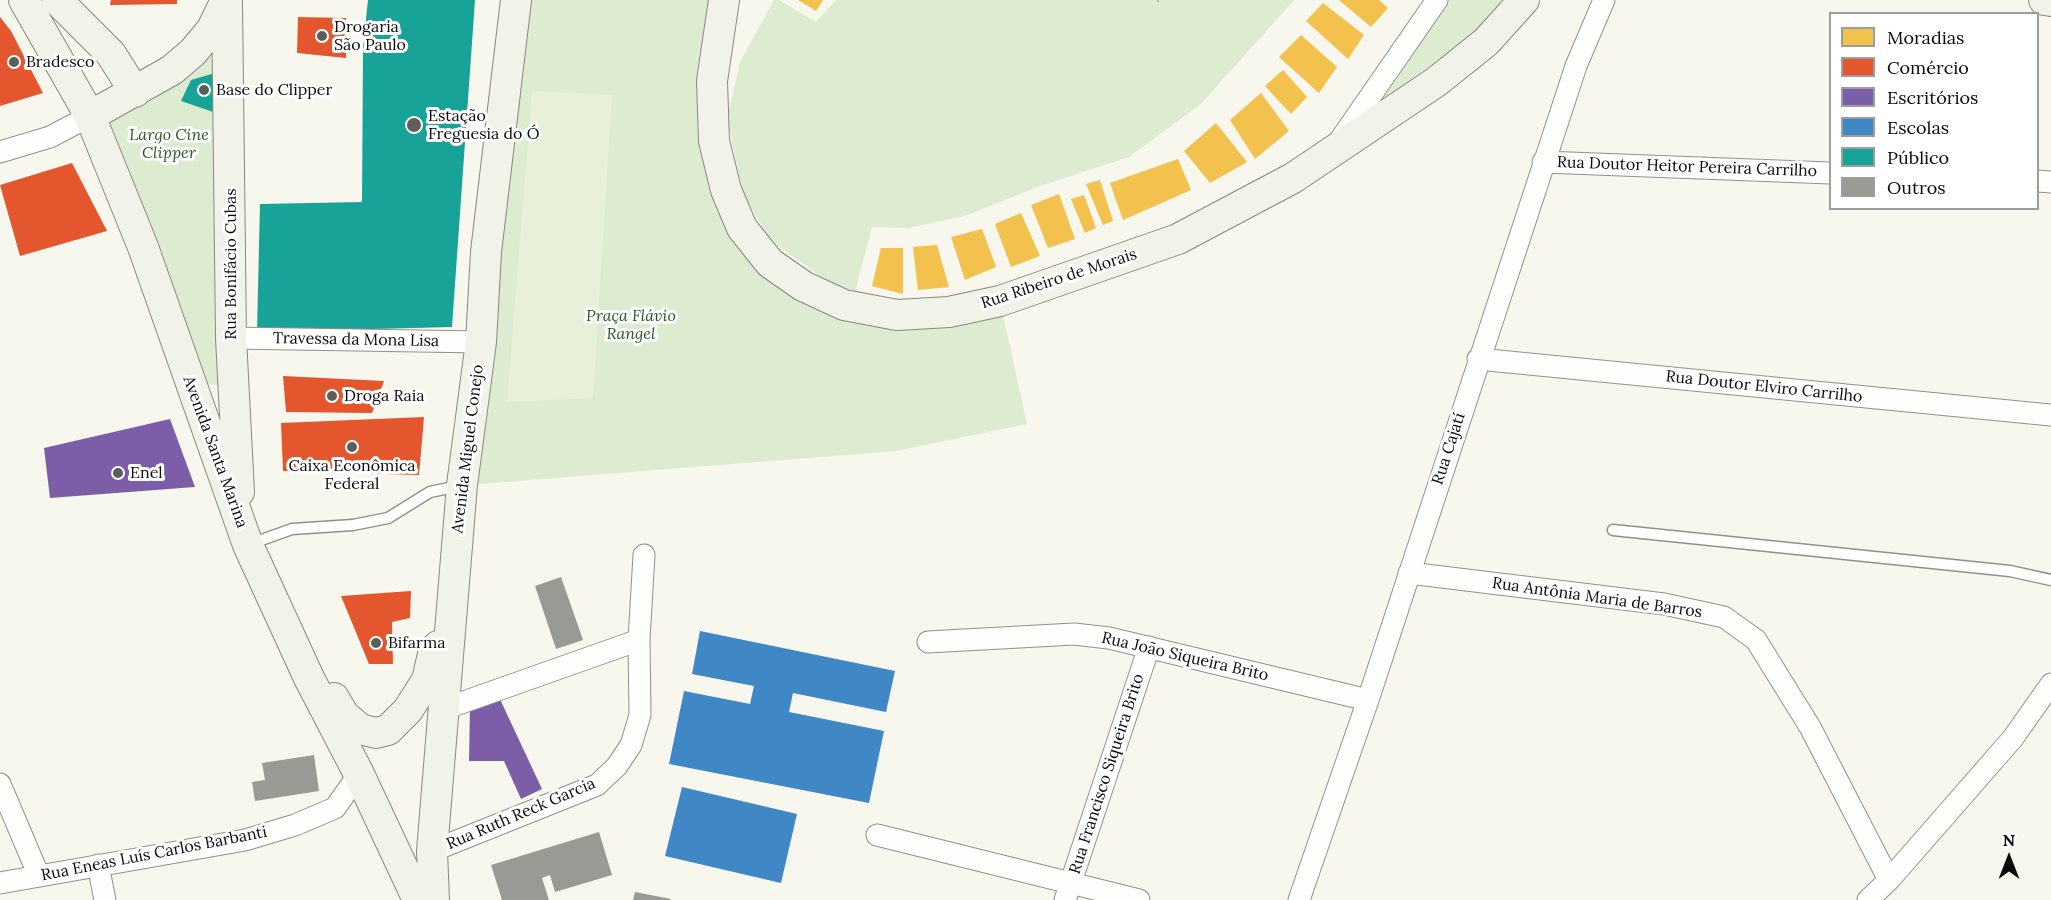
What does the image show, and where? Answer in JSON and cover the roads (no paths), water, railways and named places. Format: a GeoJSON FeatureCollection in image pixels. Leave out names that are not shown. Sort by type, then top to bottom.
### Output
{"type":"FeatureCollection","features":[{"type":"Feature","properties":{"kind":"main road","name":"Avenida Santa Marina"},"geometry":{"type":"LineString","coordinates":[[24,0],[90,116],[143,247],[245,537],[309,678],[359,774],[418,900]]}},
{"type":"Feature","properties":{"kind":"main road"},"geometry":{"type":"LineString","coordinates":[[57,0],[111,54],[135,92]]}},
{"type":"Feature","properties":{"kind":"main road","name":"Rua Bonifácio Cubas"},"geometry":{"type":"LineString","coordinates":[[90,116],[172,70],[194,52],[212,29],[227,0]]}},
{"type":"Feature","properties":{"kind":"main road","name":"Rua Bonifácio Cubas"},"geometry":{"type":"LineString","coordinates":[[227,0],[231,338],[245,537]]}},
{"type":"Feature","properties":{"kind":"main road","name":"Avenida Miguel Conejo"},"geometry":{"type":"LineString","coordinates":[[434,900],[432,851],[462,485],[481,342],[486,252],[516,0]]}},
{"type":"Feature","properties":{"kind":"main road","name":"Rua Ribeiro de Morais"},"geometry":{"type":"LineString","coordinates":[[725,2],[712,81],[714,141],[726,190],[742,228],[770,263],[804,286],[844,304],[897,315],[949,312],[1000,301],[1178,239],[1293,178],[1437,82],[1485,42],[1524,0]]}},
{"type":"Feature","properties":{"kind":"main road"},"geometry":{"type":"LineString","coordinates":[[2044,0],[2051,1]]}},
{"type":"Feature","properties":{"kind":"main road"},"geometry":{"type":"LineString","coordinates":[[309,678],[327,686],[344,715],[360,729],[376,733],[388,730],[408,710],[427,680],[434,650],[450,632]]}},
{"type":"Feature","properties":{"kind":"street"},"geometry":{"type":"LineString","coordinates":[[1331,153],[1437,0]]}},
{"type":"Feature","properties":{"kind":"street","name":"Rua Cajatí"},"geometry":{"type":"LineString","coordinates":[[1299,900],[1368,700],[1478,358],[1576,66],[1604,0]]}},
{"type":"Feature","properties":{"kind":"street"},"geometry":{"type":"LineString","coordinates":[[0,152],[50,137],[90,116]]}},
{"type":"Feature","properties":{"kind":"street","name":"Rua Doutor Heitor Pereira Carrilho"},"geometry":{"type":"LineString","coordinates":[[1544,162],[1829,173]]}},
{"type":"Feature","properties":{"kind":"street","name":"Travessa da Mona Lisa"},"geometry":{"type":"LineString","coordinates":[[231,338],[481,342]]}},
{"type":"Feature","properties":{"kind":"street","name":"Rua Doutor Elviro Carrilho"},"geometry":{"type":"LineString","coordinates":[[1478,358],[2051,415]]}},
{"type":"Feature","properties":{"kind":"street","name":"Rua Ruth Reck Garcia"},"geometry":{"type":"LineString","coordinates":[[432,851],[597,785],[617,766],[631,744],[640,715],[639,640],[644,555]]}},
{"type":"Feature","properties":{"kind":"street","name":"Rua Antônia Maria de Barros"},"geometry":{"type":"LineString","coordinates":[[1409,573],[1664,604],[1724,617],[1756,640],[1810,727],[1889,880]]}},
{"type":"Feature","properties":{"kind":"street","name":"Rua João Siqueira Brito"},"geometry":{"type":"LineString","coordinates":[[928,642],[1074,634],[1108,638],[1368,700]]}},
{"type":"Feature","properties":{"kind":"street"},"geometry":{"type":"LineString","coordinates":[[444,709],[639,640]]}},
{"type":"Feature","properties":{"kind":"street","name":"Rua Francisco Siqueira Brito"},"geometry":{"type":"LineString","coordinates":[[1068,891],[1149,648]]}},
{"type":"Feature","properties":{"kind":"street"},"geometry":{"type":"LineString","coordinates":[[1868,900],[1889,880],[2013,738],[2051,684]]}},
{"type":"Feature","properties":{"kind":"street","name":"Rua Eneas Luís Carlos Barbanti"},"geometry":{"type":"LineString","coordinates":[[0,883],[245,840],[295,825],[335,808],[359,774]]}},
{"type":"Feature","properties":{"kind":"street"},"geometry":{"type":"LineString","coordinates":[[0,784],[39,876]]}},
{"type":"Feature","properties":{"kind":"street"},"geometry":{"type":"LineString","coordinates":[[877,835],[1068,891],[1139,900]]}},
{"type":"Feature","properties":{"kind":"street"},"geometry":{"type":"LineString","coordinates":[[98,865],[105,900]]}},
{"type":"Feature","properties":{"kind":"lane"},"geometry":{"type":"LineString","coordinates":[[245,537],[315,525],[352,525],[388,518],[430,492],[462,485]]}},
{"type":"Feature","properties":{"kind":"lane"},"geometry":{"type":"LineString","coordinates":[[1613,530],[2010,571],[2051,580]]}},
{"type":"Feature","properties":{"kind":"place","name":"Drogaria São Paulo"},"geometry":{"type":"Point","coordinates":[322,36]}},
{"type":"Feature","properties":{"kind":"place","name":"Bradesco"},"geometry":{"type":"Point","coordinates":[14,62]}},
{"type":"Feature","properties":{"kind":"place","name":"Base do Clipper"},"geometry":{"type":"Point","coordinates":[204,90]}},
{"type":"Feature","properties":{"kind":"place","name":"Estação Freguesia do Ó"},"geometry":{"type":"Point","coordinates":[414,125]}},
{"type":"Feature","properties":{"kind":"place","name":"Droga Raia"},"geometry":{"type":"Point","coordinates":[332,396]}},
{"type":"Feature","properties":{"kind":"place","name":"Caixa Econômica Federal"},"geometry":{"type":"Point","coordinates":[352,447]}},
{"type":"Feature","properties":{"kind":"place","name":"Enel"},"geometry":{"type":"Point","coordinates":[118,473]}},
{"type":"Feature","properties":{"kind":"place","name":"Bifarma"},"geometry":{"type":"Point","coordinates":[376,643]}},
{"type":"Feature","properties":{"kind":"park label","name":"Largo Cine Clipper"},"geometry":{"type":"Point","coordinates":[169,144]}},
{"type":"Feature","properties":{"kind":"park label","name":"Praça Flávio Rangel"},"geometry":{"type":"Point","coordinates":[631,325]}}]}
